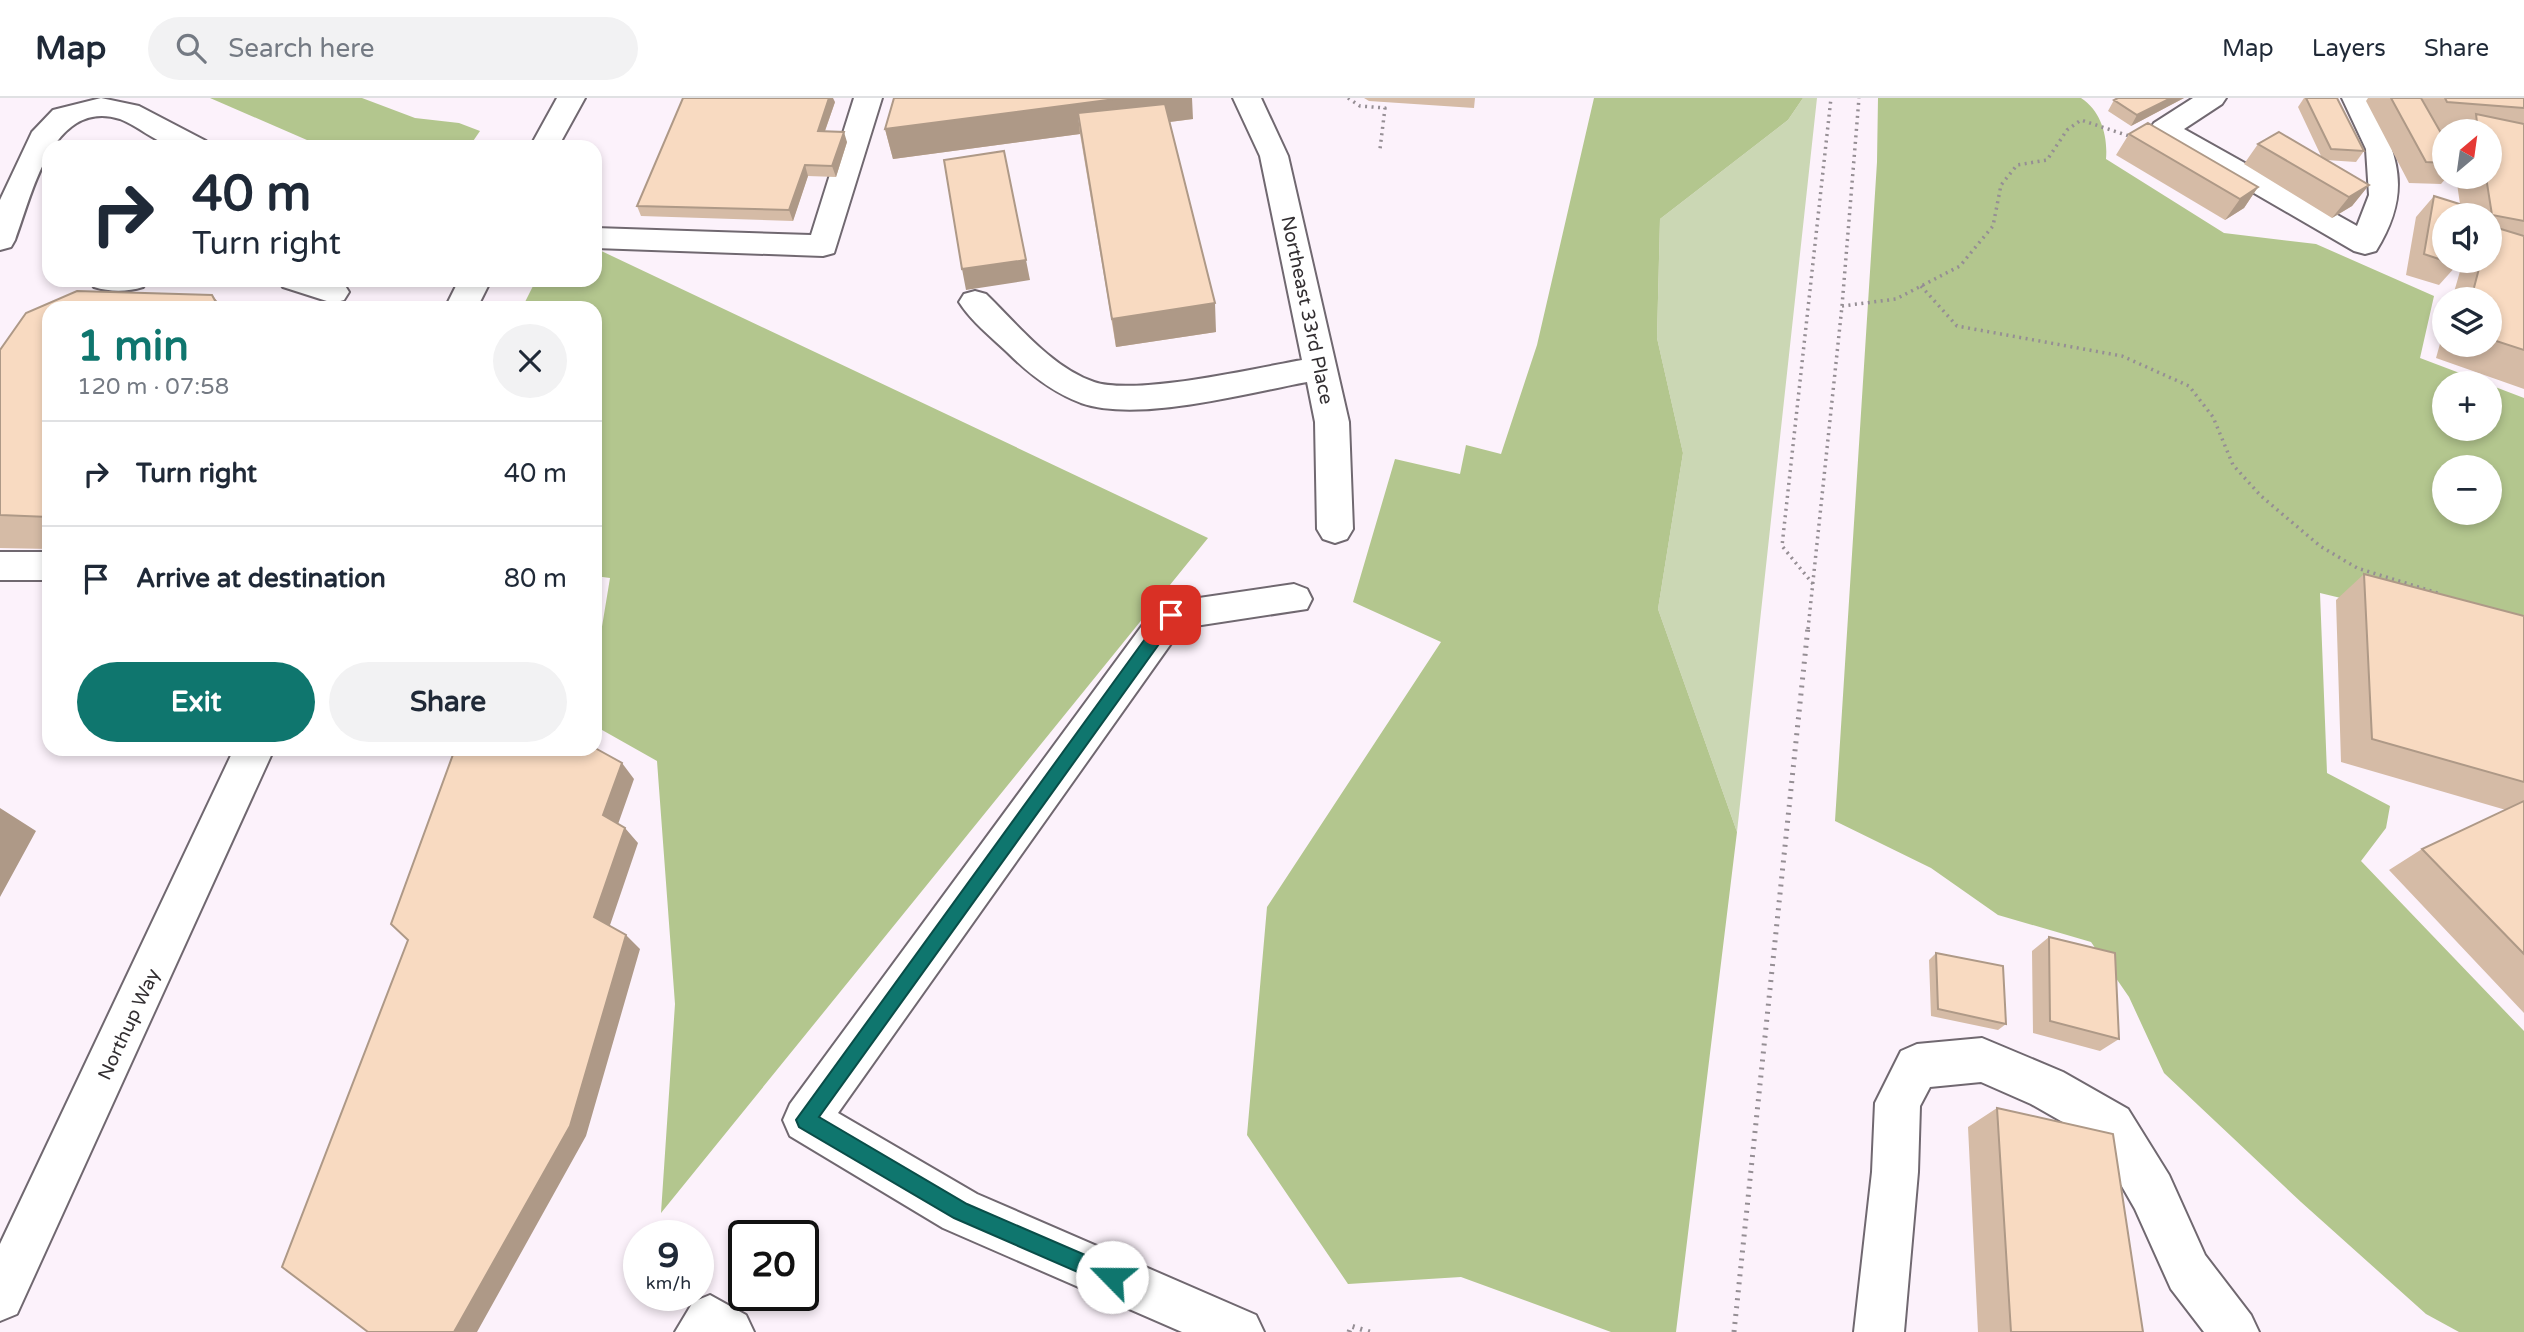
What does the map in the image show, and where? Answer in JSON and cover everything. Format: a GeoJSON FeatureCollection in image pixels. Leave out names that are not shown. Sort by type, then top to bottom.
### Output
{"type":"FeatureCollection","features":[{"type":"Feature","properties":{"kind":"street"},"geometry":{"type":"LineString","coordinates":[[548,140],[571,98]]}},
{"type":"Feature","properties":{"kind":"street"},"geometry":{"type":"LineString","coordinates":[[602,237],[823,246],[868,98]]}},
{"type":"Feature","properties":{"kind":"street","name":"Northeast 33rd Place"},"geometry":{"type":"LineString","coordinates":[[1247,98],[1274,156],[1332,422],[1335,529]]}},
{"type":"Feature","properties":{"kind":"street"},"geometry":{"type":"LineString","coordinates":[[2212,98],[2164,129],[2365,244],[2384,195],[2380,149],[2356,98]]}},
{"type":"Feature","properties":{"kind":"street"},"geometry":{"type":"LineString","coordinates":[[42,140],[50,126],[72,113],[94,107],[119,109],[181,140]]}},
{"type":"Feature","properties":{"kind":"street"},"geometry":{"type":"LineString","coordinates":[[0,240],[42,140]]}},
{"type":"Feature","properties":{"kind":"street"},"geometry":{"type":"LineString","coordinates":[[315,287],[333,293]]}},
{"type":"Feature","properties":{"kind":"street"},"geometry":{"type":"LineString","coordinates":[[975,302],[1043,367],[1093,395],[1133,397],[1320,368]]}},
{"type":"Feature","properties":{"kind":"street"},"geometry":{"type":"LineString","coordinates":[[0,566],[42,566]]}},
{"type":"Feature","properties":{"kind":"street"},"geometry":{"type":"LineString","coordinates":[[1239,1332],[960,1211],[806,1120],[1171,615],[1294,599]]}},
{"type":"Feature","properties":{"kind":"street","name":"Northup Way"},"geometry":{"type":"LineString","coordinates":[[0,1297],[251,756]]}},
{"type":"Feature","properties":{"kind":"street"},"geometry":{"type":"LineString","coordinates":[[1879,1332],[1895,1172],[1898,1104],[1917,1066],[1982,1060],[2047,1088],[2112,1125],[2152,1192],[2188,1272],[2234,1332]]}},
{"type":"Feature","properties":{"kind":"street"},"geometry":{"type":"LineString","coordinates":[[700,1332],[710,1319],[729,1332]]}},
{"type":"Feature","properties":{"kind":"path"},"geometry":{"type":"LineString","coordinates":[[1348,98],[1360,106],[1385,108],[1380,149]]}},
{"type":"Feature","properties":{"kind":"path"},"geometry":{"type":"LineString","coordinates":[[1813,584],[1782,546],[1831,98]]}},
{"type":"Feature","properties":{"kind":"path"},"geometry":{"type":"LineString","coordinates":[[1734,1332],[1842,306],[1859,98]]}},
{"type":"Feature","properties":{"kind":"path"},"geometry":{"type":"LineString","coordinates":[[1842,306],[1896,299],[1960,266],[1993,226],[2001,185],[2017,165],[2047,160],[2067,130],[2081,120],[2126,136],[2164,129]]}},
{"type":"Feature","properties":{"kind":"path"},"geometry":{"type":"LineString","coordinates":[[1921,286],[1957,326],[2122,356],[2189,386],[2213,417],[2233,465],[2261,496],[2320,546],[2357,568],[2442,595]]}},
{"type":"Feature","properties":{"kind":"path"},"geometry":{"type":"LineString","coordinates":[[1349,1332],[1351,1326],[1370,1332]]}},
{"type":"Feature","properties":{"kind":"green space"},"geometry":{"type":"Polygon","coordinates":[[[210,98],[362,98],[415,118],[459,123],[480,131],[474,140],[307,140],[210,98]]]}},
{"type":"Feature","properties":{"kind":"green space"},"geometry":{"type":"Polygon","coordinates":[[[1594,98],[1803,98],[1788,120],[1660,219],[1657,338],[1683,453],[1658,609],[1737,832],[1676,1332],[1611,1332],[1461,1277],[1348,1284],[1247,1135],[1267,907],[1441,642],[1353,602],[1395,459],[1460,474],[1466,445],[1501,454],[1537,345],[1594,98]]]}},
{"type":"Feature","properties":{"kind":"green space"},"geometry":{"type":"Polygon","coordinates":[[[1803,98],[1817,98],[1737,832],[1658,609],[1683,453],[1657,338],[1660,219],[1788,120],[1803,98]]]}},
{"type":"Feature","properties":{"kind":"green space"},"geometry":{"type":"Polygon","coordinates":[[[1878,98],[2081,98],[2094,110],[2102,125],[2106,159],[2224,233],[2316,244],[2432,295],[2420,358],[2454,371],[2432,371],[2432,441],[2502,441],[2502,390],[2524,398],[2524,642],[2320,593],[2327,773],[2390,806],[2386,828],[2361,861],[2524,1031],[2524,1332],[2459,1332],[2426,1314],[2301,1202],[2164,1073],[2129,997],[2091,942],[1998,915],[1931,868],[1835,821],[1877,162],[1878,98]]]}},
{"type":"Feature","properties":{"kind":"green space"},"geometry":{"type":"Polygon","coordinates":[[[602,251],[1208,538],[661,1213],[675,1004],[657,761],[602,730],[602,627],[610,578],[602,577],[602,301],[526,301],[532,287],[602,287],[602,251]]]}},
{"type":"Feature","properties":{"kind":"building"},"geometry":{"type":"Polygon","coordinates":[[[683,98],[829,98],[818,131],[844,132],[832,166],[805,165],[789,210],[637,206],[683,98]]]}},
{"type":"Feature","properties":{"kind":"building"},"geometry":{"type":"Polygon","coordinates":[[[894,98],[1123,98],[885,129],[894,98]]]}},
{"type":"Feature","properties":{"kind":"building"},"geometry":{"type":"Polygon","coordinates":[[[2171,98],[2137,115],[2114,100],[2171,98]]]}},
{"type":"Feature","properties":{"kind":"building"},"geometry":{"type":"Polygon","coordinates":[[[2306,98],[2337,98],[2364,151],[2331,149],[2306,98]]]}},
{"type":"Feature","properties":{"kind":"building"},"geometry":{"type":"Polygon","coordinates":[[[2391,98],[2421,98],[2433,119],[2432,162],[2426,162],[2391,98]]]}},
{"type":"Feature","properties":{"kind":"building"},"geometry":{"type":"Polygon","coordinates":[[[2445,98],[2524,98],[2524,108],[2447,102],[2445,98]]]}},
{"type":"Feature","properties":{"kind":"building"},"geometry":{"type":"Polygon","coordinates":[[[1165,104],[1215,303],[1112,319],[1078,113],[1165,104]]]}},
{"type":"Feature","properties":{"kind":"building"},"geometry":{"type":"Polygon","coordinates":[[[2476,114],[2500,119],[2477,119],[2476,114]]]}},
{"type":"Feature","properties":{"kind":"building"},"geometry":{"type":"Polygon","coordinates":[[[2502,119],[2524,124],[2524,221],[2502,217],[2502,203],[2490,203],[2488,189],[2502,189],[2502,119]]]}},
{"type":"Feature","properties":{"kind":"building"},"geometry":{"type":"Polygon","coordinates":[[[2148,123],[2258,187],[2240,199],[2129,134],[2148,123]]]}},
{"type":"Feature","properties":{"kind":"building"},"geometry":{"type":"Polygon","coordinates":[[[2279,132],[2369,185],[2349,197],[2258,144],[2279,132]]]}},
{"type":"Feature","properties":{"kind":"building"},"geometry":{"type":"Polygon","coordinates":[[[1004,151],[1026,260],[962,269],[944,160],[1004,151]]]}},
{"type":"Feature","properties":{"kind":"building"},"geometry":{"type":"Polygon","coordinates":[[[2434,196],[2456,203],[2433,203],[2434,196]]]}},
{"type":"Feature","properties":{"kind":"building"},"geometry":{"type":"Polygon","coordinates":[[[2432,208],[2432,257],[2424,254],[2432,208]]]}},
{"type":"Feature","properties":{"kind":"building"},"geometry":{"type":"Polygon","coordinates":[[[2502,229],[2524,236],[2524,350],[2502,343],[2502,287],[2474,287],[2478,273],[2502,273],[2502,229]]]}},
{"type":"Feature","properties":{"kind":"building"},"geometry":{"type":"Polygon","coordinates":[[[77,291],[212,295],[215,301],[54,301],[77,291]]]}},
{"type":"Feature","properties":{"kind":"building"},"geometry":{"type":"Polygon","coordinates":[[[42,306],[42,517],[0,515],[0,350],[26,313],[42,306]]]}},
{"type":"Feature","properties":{"kind":"building"},"geometry":{"type":"Polygon","coordinates":[[[2364,574],[2524,616],[2524,782],[2372,739],[2364,574]]]}},
{"type":"Feature","properties":{"kind":"building"},"geometry":{"type":"Polygon","coordinates":[[[602,752],[622,763],[603,815],[625,828],[594,917],[626,935],[570,1126],[454,1332],[368,1332],[282,1267],[408,940],[391,924],[452,756],[602,756],[602,752]]]}},
{"type":"Feature","properties":{"kind":"building"},"geometry":{"type":"Polygon","coordinates":[[[2524,801],[2524,954],[2422,849],[2524,801]]]}},
{"type":"Feature","properties":{"kind":"building"},"geometry":{"type":"Polygon","coordinates":[[[2049,937],[2115,953],[2119,1039],[2050,1021],[2049,937]]]}},
{"type":"Feature","properties":{"kind":"building"},"geometry":{"type":"Polygon","coordinates":[[[1936,953],[2003,966],[2006,1024],[1938,1009],[1936,953]]]}},
{"type":"Feature","properties":{"kind":"building"},"geometry":{"type":"Polygon","coordinates":[[[1997,1108],[2113,1134],[2143,1332],[2011,1332],[1997,1108]]]}},
{"type":"Feature","properties":{"kind":"route"},"geometry":{"type":"LineString","coordinates":[[1112,1277],[960,1211],[806,1120],[1171,615]]}}]}
